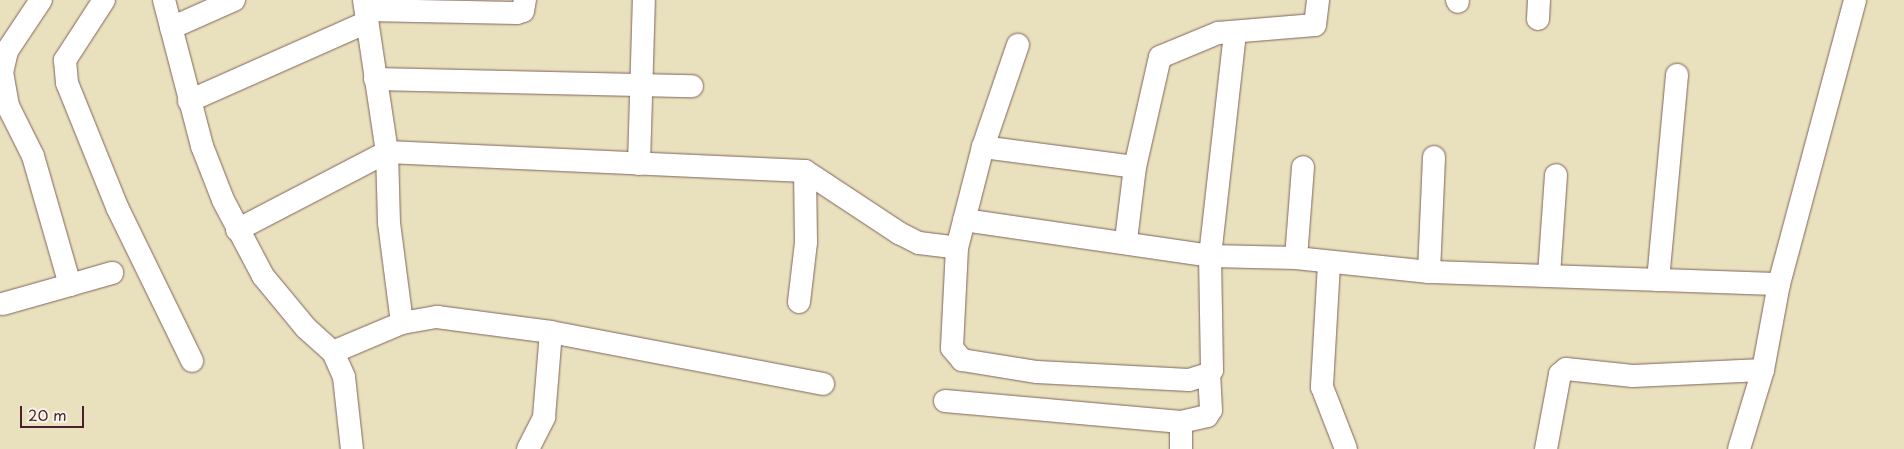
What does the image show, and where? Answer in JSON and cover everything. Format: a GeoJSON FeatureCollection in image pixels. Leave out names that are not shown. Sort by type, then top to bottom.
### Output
{"type":"FeatureCollection","features":[{"type":"Feature","properties":{"kind":"street"},"geometry":{"type":"LineString","coordinates":[[41,0],[7,51],[2,88],[8,106],[33,156],[70,285]]}},
{"type":"Feature","properties":{"kind":"street"},"geometry":{"type":"LineString","coordinates":[[104,0],[65,60],[67,83],[118,209],[192,361]]}},
{"type":"Feature","properties":{"kind":"street"},"geometry":{"type":"LineString","coordinates":[[164,0],[202,146],[237,230],[263,276],[306,328],[333,352],[344,377],[352,449]]}},
{"type":"Feature","properties":{"kind":"street"},"geometry":{"type":"LineString","coordinates":[[171,28],[234,0]]}},
{"type":"Feature","properties":{"kind":"street"},"geometry":{"type":"LineString","coordinates":[[189,101],[366,11],[517,14],[523,11],[524,0]]}},
{"type":"Feature","properties":{"kind":"street"},"geometry":{"type":"LineString","coordinates":[[639,164],[644,0]]}},
{"type":"Feature","properties":{"kind":"street"},"geometry":{"type":"LineString","coordinates":[[1126,240],[1135,167],[1160,58],[1218,32],[1315,25],[1318,0]]}},
{"type":"Feature","properties":{"kind":"street"},"geometry":{"type":"LineString","coordinates":[[1738,449],[1763,370],[1779,284],[1855,0]]}},
{"type":"Feature","properties":{"kind":"street"},"geometry":{"type":"LineString","coordinates":[[366,11],[387,152],[389,223],[402,323]]}},
{"type":"Feature","properties":{"kind":"street"},"geometry":{"type":"LineString","coordinates":[[945,401],[1181,422],[1209,413],[1209,374],[1212,370],[1210,256],[1235,32]]}},
{"type":"Feature","properties":{"kind":"street"},"geometry":{"type":"LineString","coordinates":[[1018,46],[983,148],[957,248],[952,348],[962,360],[1037,372],[1189,380],[1209,374]]}},
{"type":"Feature","properties":{"kind":"street"},"geometry":{"type":"LineString","coordinates":[[1658,280],[1677,75]]}},
{"type":"Feature","properties":{"kind":"street"},"geometry":{"type":"LineString","coordinates":[[375,79],[692,86]]}},
{"type":"Feature","properties":{"kind":"street"},"geometry":{"type":"LineString","coordinates":[[983,148],[997,146],[1135,167]]}},
{"type":"Feature","properties":{"kind":"street"},"geometry":{"type":"LineString","coordinates":[[237,230],[387,152],[805,171],[899,233],[919,243],[957,248]]}},
{"type":"Feature","properties":{"kind":"street"},"geometry":{"type":"LineString","coordinates":[[1429,272],[1434,157]]}},
{"type":"Feature","properties":{"kind":"street"},"geometry":{"type":"LineString","coordinates":[[1296,258],[1303,166]]}},
{"type":"Feature","properties":{"kind":"street"},"geometry":{"type":"LineString","coordinates":[[799,302],[806,242],[805,171]]}},
{"type":"Feature","properties":{"kind":"street"},"geometry":{"type":"LineString","coordinates":[[1548,275],[1556,175]]}},
{"type":"Feature","properties":{"kind":"street"},"geometry":{"type":"LineString","coordinates":[[964,220],[1126,240],[1210,256],[1296,258],[1329,264],[1429,272],[1779,284]]}},
{"type":"Feature","properties":{"kind":"street"},"geometry":{"type":"LineString","coordinates":[[1329,264],[1322,387],[1346,449]]}},
{"type":"Feature","properties":{"kind":"street"},"geometry":{"type":"LineString","coordinates":[[3,304],[112,273]]}},
{"type":"Feature","properties":{"kind":"street"},"geometry":{"type":"LineString","coordinates":[[333,352],[402,323],[437,317],[552,332],[823,384]]}},
{"type":"Feature","properties":{"kind":"street"},"geometry":{"type":"LineString","coordinates":[[528,449],[544,417],[552,332]]}},
{"type":"Feature","properties":{"kind":"street"},"geometry":{"type":"LineString","coordinates":[[1546,449],[1560,374],[1566,369],[1634,376],[1763,370]]}},
{"type":"Feature","properties":{"kind":"street"},"geometry":{"type":"LineString","coordinates":[[1181,422],[1181,449]]}}]}
